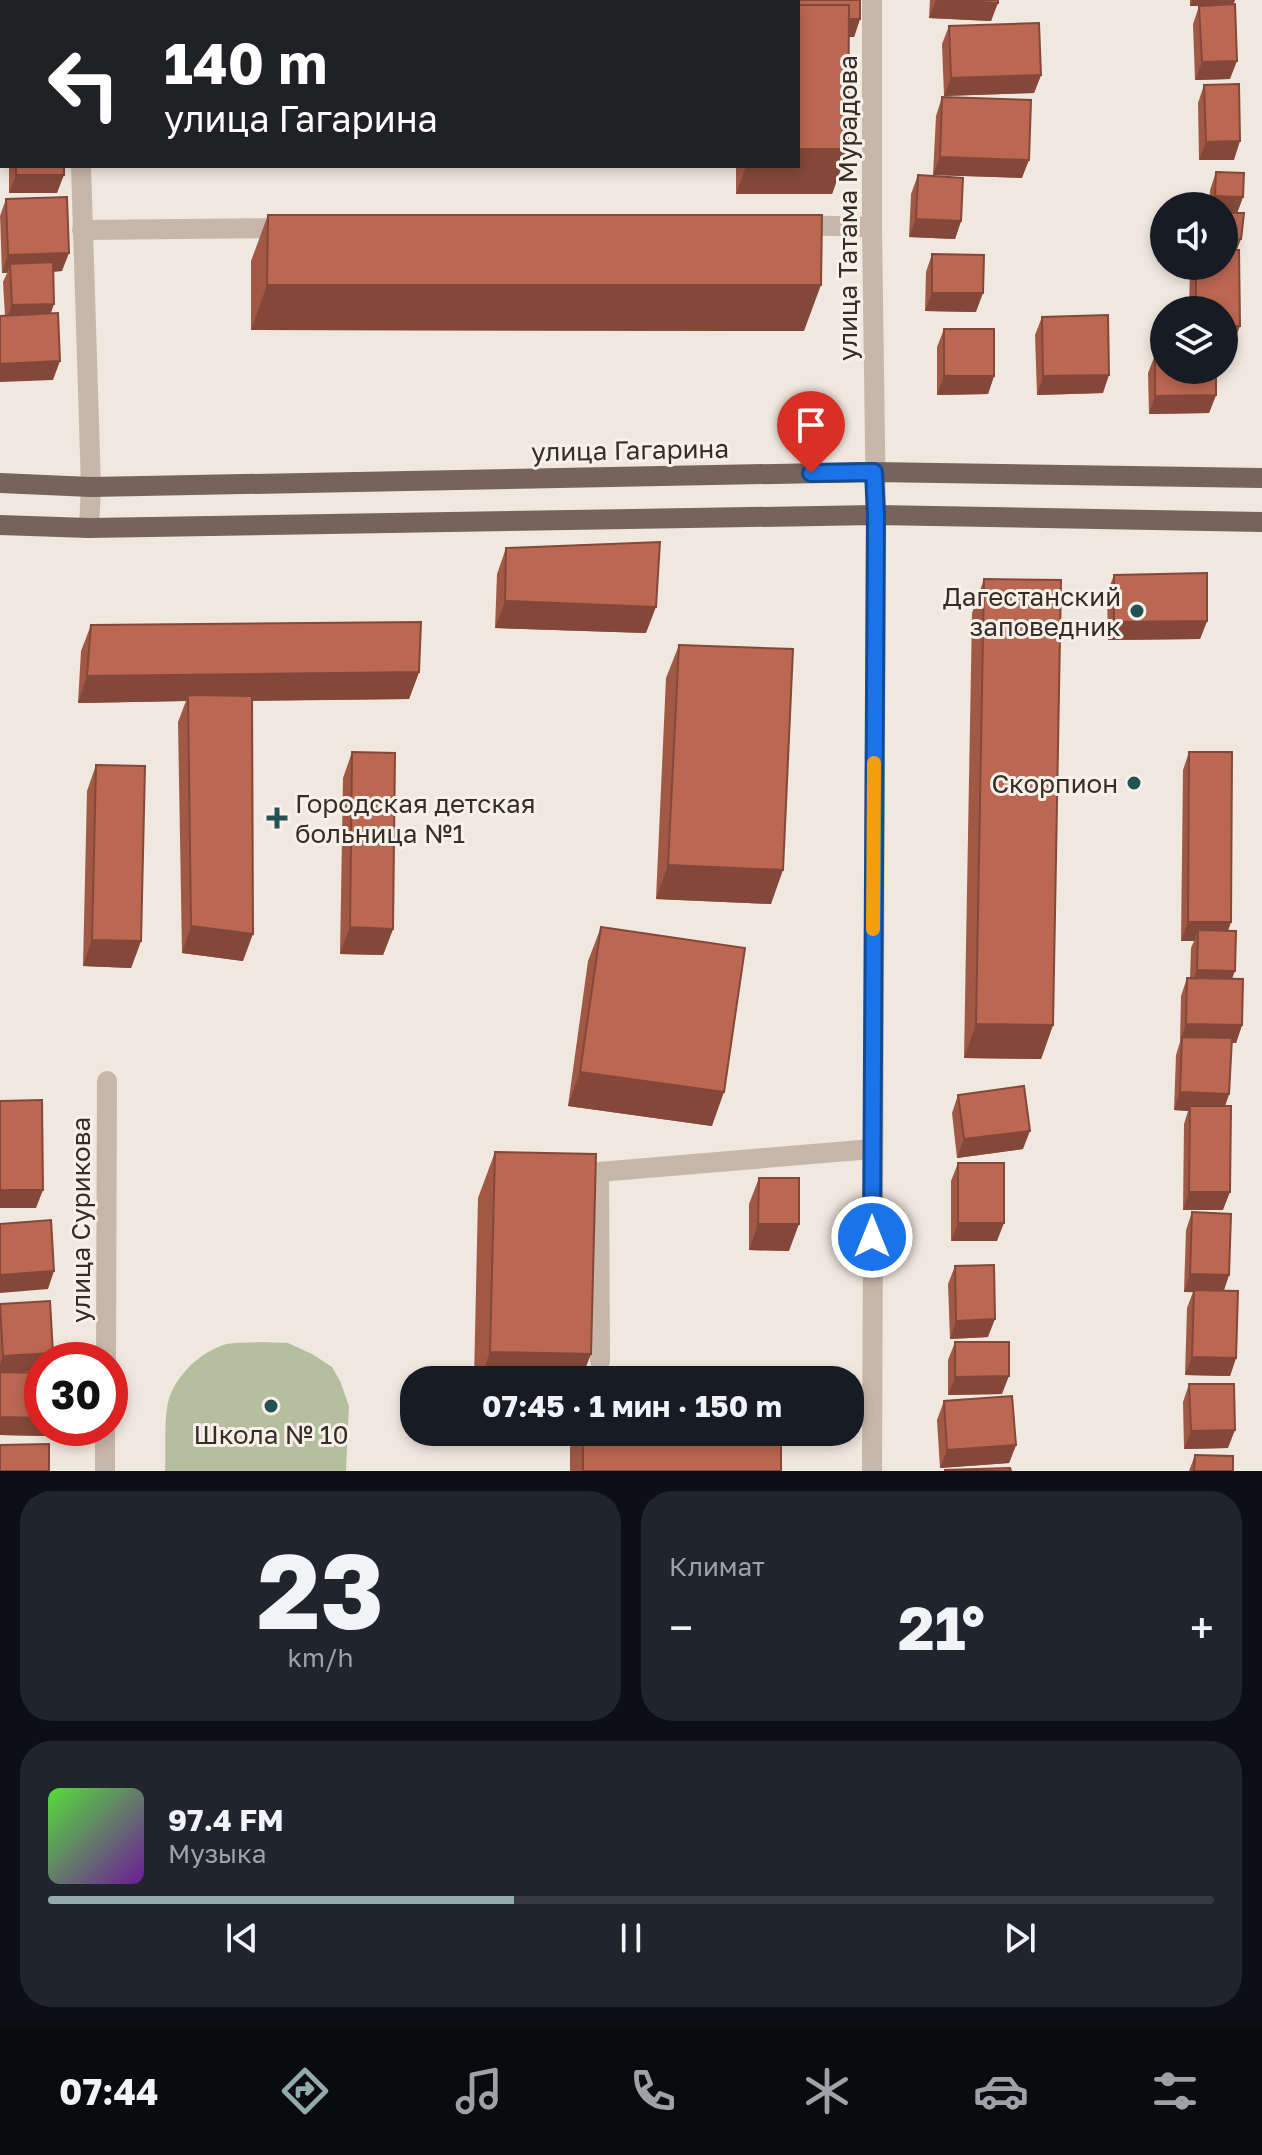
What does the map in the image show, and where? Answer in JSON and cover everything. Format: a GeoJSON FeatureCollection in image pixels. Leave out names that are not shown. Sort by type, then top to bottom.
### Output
{"type":"FeatureCollection","features":[{"type":"Feature","properties":{"kind":"main road","name":"улица Гагарина"},"geometry":{"type":"LineString","coordinates":[[0,483],[91,487],[874,472],[1262,478]]}},
{"type":"Feature","properties":{"kind":"main road"},"geometry":{"type":"LineString","coordinates":[[0,525],[89,528],[876,515],[1262,522]]}},
{"type":"Feature","properties":{"kind":"street","name":"улица Татама Мурадова"},"geometry":{"type":"LineString","coordinates":[[872,0],[876,515],[872,1471]]}},
{"type":"Feature","properties":{"kind":"street"},"geometry":{"type":"LineString","coordinates":[[81,168],[91,487],[89,528]]}},
{"type":"Feature","properties":{"kind":"street"},"geometry":{"type":"LineString","coordinates":[[776,224],[872,227]]}},
{"type":"Feature","properties":{"kind":"street"},"geometry":{"type":"LineString","coordinates":[[82,230],[317,228]]}},
{"type":"Feature","properties":{"kind":"street","name":"улица Сурикова"},"geometry":{"type":"LineString","coordinates":[[106,1342],[107,1081]]}},
{"type":"Feature","properties":{"kind":"street"},"geometry":{"type":"LineString","coordinates":[[600,1361],[599,1172],[872,1149]]}},
{"type":"Feature","properties":{"kind":"street"},"geometry":{"type":"LineString","coordinates":[[105,1446],[105,1471]]}},
{"type":"Feature","properties":{"kind":"green space"},"geometry":{"type":"Polygon","coordinates":[[[288,1343],[332,1367],[349,1406],[346,1471],[165,1471],[167,1408],[180,1378],[213,1349],[227,1344],[288,1343]]]}},
{"type":"Feature","properties":{"kind":"building"},"geometry":{"type":"Polygon","coordinates":[[[800,0],[860,0],[860,19],[849,19],[849,5],[800,5],[800,0]]]}},
{"type":"Feature","properties":{"kind":"building"},"geometry":{"type":"Polygon","coordinates":[[[944,0],[998,0],[998,3],[944,0]]]}},
{"type":"Feature","properties":{"kind":"building"},"geometry":{"type":"Polygon","coordinates":[[[1235,4],[1237,61],[1202,62],[1199,6],[1235,4]]]}},
{"type":"Feature","properties":{"kind":"building"},"geometry":{"type":"Polygon","coordinates":[[[800,5],[849,5],[848,149],[800,149],[800,5]]]}},
{"type":"Feature","properties":{"kind":"building"},"geometry":{"type":"Polygon","coordinates":[[[1039,23],[1041,75],[951,78],[949,26],[1039,23]]]}},
{"type":"Feature","properties":{"kind":"building"},"geometry":{"type":"Polygon","coordinates":[[[1239,84],[1240,141],[1206,142],[1204,85],[1239,84]]]}},
{"type":"Feature","properties":{"kind":"building"},"geometry":{"type":"Polygon","coordinates":[[[942,97],[1031,100],[1029,160],[940,157],[942,97]]]}},
{"type":"Feature","properties":{"kind":"building"},"geometry":{"type":"Polygon","coordinates":[[[16,168],[64,168],[64,175],[16,175],[16,168]]]}},
{"type":"Feature","properties":{"kind":"building"},"geometry":{"type":"Polygon","coordinates":[[[1216,172],[1244,173],[1243,197],[1238,197],[1238,192],[1215,192],[1216,172]]]}},
{"type":"Feature","properties":{"kind":"building"},"geometry":{"type":"Polygon","coordinates":[[[918,175],[963,178],[961,221],[916,219],[918,175]]]}},
{"type":"Feature","properties":{"kind":"building"},"geometry":{"type":"Polygon","coordinates":[[[67,197],[69,253],[8,255],[6,199],[67,197]]]}},
{"type":"Feature","properties":{"kind":"building"},"geometry":{"type":"Polygon","coordinates":[[[1238,213],[1244,213],[1241,239],[1238,239],[1238,213]]]}},
{"type":"Feature","properties":{"kind":"building"},"geometry":{"type":"Polygon","coordinates":[[[268,215],[822,215],[821,285],[267,285],[268,215]]]}},
{"type":"Feature","properties":{"kind":"building"},"geometry":{"type":"Polygon","coordinates":[[[1239,250],[1240,326],[1238,296],[1196,296],[1196,280],[1238,280],[1239,250]]]}},
{"type":"Feature","properties":{"kind":"building"},"geometry":{"type":"Polygon","coordinates":[[[932,254],[984,255],[983,293],[932,293],[932,254]]]}},
{"type":"Feature","properties":{"kind":"building"},"geometry":{"type":"Polygon","coordinates":[[[53,262],[54,304],[12,305],[10,264],[53,262]]]}},
{"type":"Feature","properties":{"kind":"building"},"geometry":{"type":"Polygon","coordinates":[[[58,313],[60,361],[0,364],[0,316],[58,313]]]}},
{"type":"Feature","properties":{"kind":"building"},"geometry":{"type":"Polygon","coordinates":[[[1108,315],[1109,375],[1043,376],[1042,317],[1108,315]]]}},
{"type":"Feature","properties":{"kind":"building"},"geometry":{"type":"Polygon","coordinates":[[[944,329],[994,329],[994,376],[944,376],[944,329]]]}},
{"type":"Feature","properties":{"kind":"building"},"geometry":{"type":"Polygon","coordinates":[[[1155,384],[1216,384],[1216,395],[1155,396],[1155,384]]]}},
{"type":"Feature","properties":{"kind":"building"},"geometry":{"type":"Polygon","coordinates":[[[660,542],[656,607],[505,601],[506,548],[660,542]]]}},
{"type":"Feature","properties":{"kind":"building"},"geometry":{"type":"Polygon","coordinates":[[[1207,573],[1207,621],[1114,622],[1114,575],[1207,573]]]}},
{"type":"Feature","properties":{"kind":"building"},"geometry":{"type":"Polygon","coordinates":[[[984,579],[1061,580],[1053,1025],[976,1024],[984,579]]]}},
{"type":"Feature","properties":{"kind":"building"},"geometry":{"type":"Polygon","coordinates":[[[421,622],[419,672],[87,676],[91,625],[421,622]]]}},
{"type":"Feature","properties":{"kind":"building"},"geometry":{"type":"Polygon","coordinates":[[[679,645],[793,649],[783,870],[668,865],[679,645]]]}},
{"type":"Feature","properties":{"kind":"building"},"geometry":{"type":"Polygon","coordinates":[[[188,695],[252,696],[253,934],[191,926],[188,695]]]}},
{"type":"Feature","properties":{"kind":"building"},"geometry":{"type":"Polygon","coordinates":[[[352,752],[395,753],[393,929],[350,927],[352,752]]]}},
{"type":"Feature","properties":{"kind":"building"},"geometry":{"type":"Polygon","coordinates":[[[1189,752],[1232,752],[1231,922],[1188,922],[1189,752]]]}},
{"type":"Feature","properties":{"kind":"building"},"geometry":{"type":"Polygon","coordinates":[[[96,765],[145,766],[141,941],[92,940],[96,765]]]}},
{"type":"Feature","properties":{"kind":"building"},"geometry":{"type":"Polygon","coordinates":[[[601,927],[745,948],[724,1092],[580,1072],[601,927]]]}},
{"type":"Feature","properties":{"kind":"building"},"geometry":{"type":"Polygon","coordinates":[[[1198,930],[1236,931],[1235,971],[1197,970],[1198,930]]]}},
{"type":"Feature","properties":{"kind":"building"},"geometry":{"type":"Polygon","coordinates":[[[1187,978],[1243,979],[1242,1025],[1186,1024],[1187,978]]]}},
{"type":"Feature","properties":{"kind":"building"},"geometry":{"type":"Polygon","coordinates":[[[1182,1037],[1232,1038],[1229,1094],[1180,1092],[1182,1037]]]}},
{"type":"Feature","properties":{"kind":"building"},"geometry":{"type":"Polygon","coordinates":[[[1024,1086],[1030,1131],[964,1139],[958,1095],[1024,1086]]]}},
{"type":"Feature","properties":{"kind":"building"},"geometry":{"type":"Polygon","coordinates":[[[42,1100],[43,1190],[0,1190],[0,1101],[42,1100]]]}},
{"type":"Feature","properties":{"kind":"building"},"geometry":{"type":"Polygon","coordinates":[[[1190,1106],[1231,1106],[1230,1192],[1189,1192],[1190,1106]]]}},
{"type":"Feature","properties":{"kind":"building"},"geometry":{"type":"Polygon","coordinates":[[[495,1152],[596,1154],[591,1354],[490,1352],[495,1152]]]}},
{"type":"Feature","properties":{"kind":"building"},"geometry":{"type":"Polygon","coordinates":[[[958,1163],[1004,1163],[1004,1223],[958,1223],[958,1163]]]}},
{"type":"Feature","properties":{"kind":"building"},"geometry":{"type":"Polygon","coordinates":[[[759,1178],[799,1178],[799,1224],[758,1224],[759,1178]]]}},
{"type":"Feature","properties":{"kind":"building"},"geometry":{"type":"Polygon","coordinates":[[[1192,1212],[1231,1214],[1229,1275],[1190,1274],[1192,1212]]]}},
{"type":"Feature","properties":{"kind":"building"},"geometry":{"type":"Polygon","coordinates":[[[51,1220],[54,1271],[0,1275],[0,1224],[51,1220]]]}},
{"type":"Feature","properties":{"kind":"building"},"geometry":{"type":"Polygon","coordinates":[[[994,1265],[995,1319],[956,1321],[955,1266],[994,1265]]]}},
{"type":"Feature","properties":{"kind":"building"},"geometry":{"type":"Polygon","coordinates":[[[1194,1290],[1238,1291],[1236,1358],[1192,1357],[1194,1290]]]}},
{"type":"Feature","properties":{"kind":"building"},"geometry":{"type":"Polygon","coordinates":[[[50,1301],[52,1342],[24,1342],[24,1355],[3,1356],[0,1304],[50,1301]]]}},
{"type":"Feature","properties":{"kind":"building"},"geometry":{"type":"Polygon","coordinates":[[[955,1342],[1009,1342],[1009,1376],[955,1377],[955,1342]]]}},
{"type":"Feature","properties":{"kind":"building"},"geometry":{"type":"Polygon","coordinates":[[[0,1372],[24,1373],[24,1418],[0,1417],[0,1372]]]}},
{"type":"Feature","properties":{"kind":"building"},"geometry":{"type":"Polygon","coordinates":[[[1189,1384],[1234,1384],[1235,1430],[1191,1431],[1189,1384]]]}},
{"type":"Feature","properties":{"kind":"building"},"geometry":{"type":"Polygon","coordinates":[[[1012,1396],[1016,1445],[947,1450],[944,1401],[1012,1396]]]}},
{"type":"Feature","properties":{"kind":"building"},"geometry":{"type":"Polygon","coordinates":[[[0,1445],[49,1446],[49,1471],[0,1471],[0,1445]]]}},
{"type":"Feature","properties":{"kind":"building"},"geometry":{"type":"Polygon","coordinates":[[[583,1446],[781,1446],[781,1471],[583,1471],[583,1446]]]}},
{"type":"Feature","properties":{"kind":"building"},"geometry":{"type":"Polygon","coordinates":[[[1195,1455],[1233,1456],[1233,1471],[1194,1471],[1195,1455]]]}},
{"type":"Feature","properties":{"kind":"building"},"geometry":{"type":"Polygon","coordinates":[[[1010,1468],[1011,1471],[945,1471],[945,1470],[1010,1468]]]}},
{"type":"Feature","properties":{"kind":"slow traffic"},"geometry":{"type":"LineString","coordinates":[[873,929],[874,763]]}},
{"type":"Feature","properties":{"kind":"place","name":"Дагестанский заповедник"},"geometry":{"type":"Point","coordinates":[1137,611]}},
{"type":"Feature","properties":{"kind":"place","name":"Скорпион"},"geometry":{"type":"Point","coordinates":[1134,783]}},
{"type":"Feature","properties":{"kind":"place","name":"Городская детская больница №1"},"geometry":{"type":"Point","coordinates":[277,818]}},
{"type":"Feature","properties":{"kind":"place","name":"Школа № 10"},"geometry":{"type":"Point","coordinates":[271,1406]}},
{"type":"Feature","properties":{"kind":"route"},"geometry":{"type":"LineString","coordinates":[[811,473],[874,472],[872,1237]]}}]}
